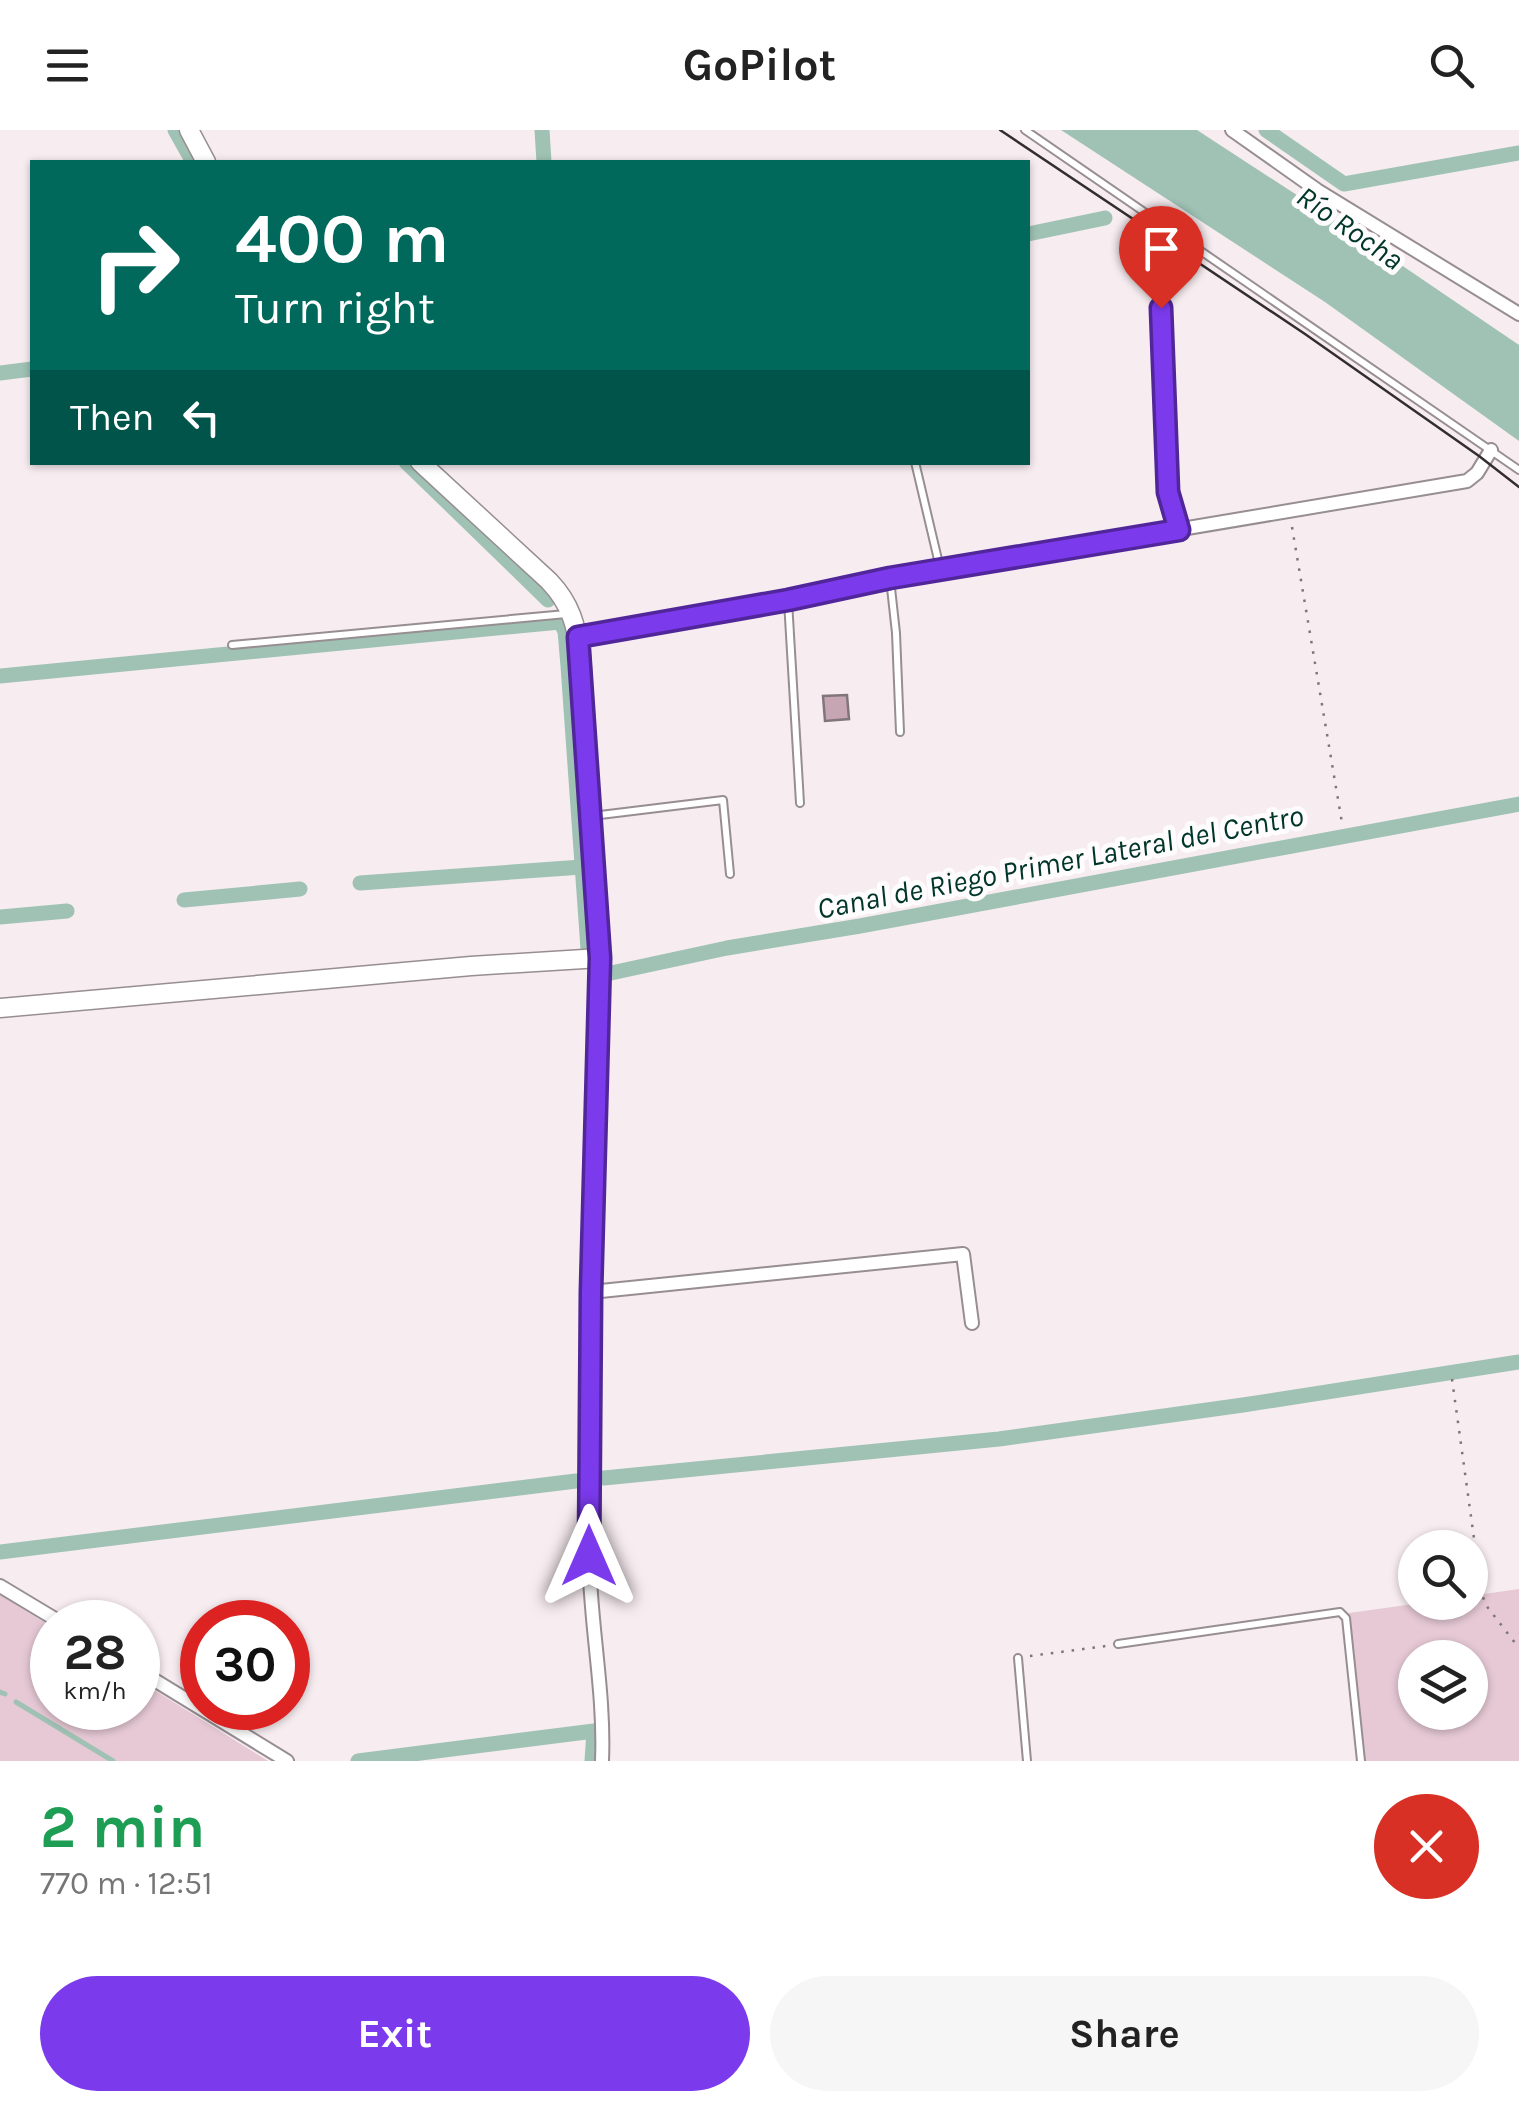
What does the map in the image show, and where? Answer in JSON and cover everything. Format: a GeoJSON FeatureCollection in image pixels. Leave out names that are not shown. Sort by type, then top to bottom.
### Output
{"type":"FeatureCollection","features":[{"type":"Feature","properties":{"kind":"street"},"geometry":{"type":"LineString","coordinates":[[189,130],[205,160]]}},
{"type":"Feature","properties":{"kind":"street"},"geometry":{"type":"LineString","coordinates":[[1232,130],[1317,190],[1519,314]]}},
{"type":"Feature","properties":{"kind":"street"},"geometry":{"type":"LineString","coordinates":[[578,637],[890,578],[1467,481],[1491,450]]}},
{"type":"Feature","properties":{"kind":"street"},"geometry":{"type":"LineString","coordinates":[[423,465],[564,596],[578,637],[600,958],[589,1556],[603,1728],[602,1761]]}},
{"type":"Feature","properties":{"kind":"street"},"geometry":{"type":"LineString","coordinates":[[0,1008],[600,958]]}},
{"type":"Feature","properties":{"kind":"street"},"geometry":{"type":"LineString","coordinates":[[591,1292],[963,1254],[972,1323]]}},
{"type":"Feature","properties":{"kind":"street"},"geometry":{"type":"LineString","coordinates":[[0,1586],[30,1604]]}},
{"type":"Feature","properties":{"kind":"street"},"geometry":{"type":"LineString","coordinates":[[160,1684],[286,1761]]}},
{"type":"Feature","properties":{"kind":"lane"},"geometry":{"type":"LineString","coordinates":[[1025,130],[1519,470]]}},
{"type":"Feature","properties":{"kind":"lane"},"geometry":{"type":"LineString","coordinates":[[1161,308],[1168,492],[1179,530]]}},
{"type":"Feature","properties":{"kind":"lane"},"geometry":{"type":"LineString","coordinates":[[916,465],[940,570]]}},
{"type":"Feature","properties":{"kind":"lane"},"geometry":{"type":"LineString","coordinates":[[890,578],[900,732]]}},
{"type":"Feature","properties":{"kind":"lane"},"geometry":{"type":"LineString","coordinates":[[788,600],[800,803]]}},
{"type":"Feature","properties":{"kind":"lane"},"geometry":{"type":"LineString","coordinates":[[232,645],[572,614]]}},
{"type":"Feature","properties":{"kind":"lane"},"geometry":{"type":"LineString","coordinates":[[591,816],[723,800],[730,874]]}},
{"type":"Feature","properties":{"kind":"lane"},"geometry":{"type":"LineString","coordinates":[[1118,1644],[1340,1612],[1346,1618],[1361,1761]]}},
{"type":"Feature","properties":{"kind":"lane"},"geometry":{"type":"LineString","coordinates":[[1018,1658],[1027,1761]]}},
{"type":"Feature","properties":{"kind":"path"},"geometry":{"type":"LineString","coordinates":[[1289,511],[1342,823]]}},
{"type":"Feature","properties":{"kind":"path"},"geometry":{"type":"LineString","coordinates":[[1452,1379],[1485,1604],[1519,1648]]}},
{"type":"Feature","properties":{"kind":"path"},"geometry":{"type":"LineString","coordinates":[[1018,1658],[1118,1644]]}},
{"type":"Feature","properties":{"kind":"shaded area"},"geometry":{"type":"Polygon","coordinates":[[[1061,130],[1197,130],[1332,218],[1519,345],[1519,441],[1325,302],[1061,130]]]}},
{"type":"Feature","properties":{"kind":"shaded area"},"geometry":{"type":"Polygon","coordinates":[[[1519,1589],[1519,1761],[1363,1761],[1349,1613],[1398,1606],[1398,1620],[1488,1620],[1488,1593],[1519,1589]]]}},
{"type":"Feature","properties":{"kind":"shaded area"},"geometry":{"type":"Polygon","coordinates":[[[0,1595],[30,1613],[30,1730],[160,1730],[160,1694],[180,1706],[180,1730],[218,1730],[268,1761],[0,1761],[0,1595]]]}},
{"type":"Feature","properties":{"kind":"building"},"geometry":{"type":"Polygon","coordinates":[[[847,695],[849,719],[825,721],[823,696],[847,695]]]}},
{"type":"Feature","properties":{"kind":"waterway","name":"Canal de Riego Primer Lateral del Centro"},"geometry":{"type":"LineString","coordinates":[[175,130],[192,160]]}},
{"type":"Feature","properties":{"kind":"waterway"},"geometry":{"type":"LineString","coordinates":[[542,130],[544,160]]}},
{"type":"Feature","properties":{"kind":"waterway","name":"Río Rocha"},"geometry":{"type":"LineString","coordinates":[[1266,130],[1344,184],[1519,153]]}},
{"type":"Feature","properties":{"kind":"waterway"},"geometry":{"type":"LineString","coordinates":[[1030,234],[1105,218]]}},
{"type":"Feature","properties":{"kind":"waterway"},"geometry":{"type":"LineString","coordinates":[[0,373],[30,369]]}},
{"type":"Feature","properties":{"kind":"waterway","name":"Canal de Riego Primer Lateral del Centro"},"geometry":{"type":"LineString","coordinates":[[409,465],[548,600]]}},
{"type":"Feature","properties":{"kind":"waterway"},"geometry":{"type":"LineString","coordinates":[[0,676],[560,622],[565,631],[568,666],[588,949]]}},
{"type":"Feature","properties":{"kind":"waterway","name":"Canal de Riego Primer Lateral del Centro"},"geometry":{"type":"LineString","coordinates":[[611,973],[727,948],[1519,804]]}},
{"type":"Feature","properties":{"kind":"waterway"},"geometry":{"type":"LineString","coordinates":[[360,883],[582,867]]}},
{"type":"Feature","properties":{"kind":"waterway"},"geometry":{"type":"LineString","coordinates":[[184,900],[300,889]]}},
{"type":"Feature","properties":{"kind":"waterway"},"geometry":{"type":"LineString","coordinates":[[0,917],[67,911]]}},
{"type":"Feature","properties":{"kind":"waterway"},"geometry":{"type":"LineString","coordinates":[[604,1478],[999,1439],[1519,1362]]}},
{"type":"Feature","properties":{"kind":"waterway"},"geometry":{"type":"LineString","coordinates":[[0,1552],[576,1481]]}},
{"type":"Feature","properties":{"kind":"waterway"},"geometry":{"type":"LineString","coordinates":[[0,1692],[5,1694]]}},
{"type":"Feature","properties":{"kind":"waterway"},"geometry":{"type":"LineString","coordinates":[[16,1702],[113,1761]]}},
{"type":"Feature","properties":{"kind":"waterway"},"geometry":{"type":"LineString","coordinates":[[358,1761],[594,1731],[592,1761]]}},
{"type":"Feature","properties":{"kind":"tram line"},"geometry":{"type":"LineString","coordinates":[[1000,130],[1305,334],[1519,487]]}},
{"type":"Feature","properties":{"kind":"route"},"geometry":{"type":"LineString","coordinates":[[589,1556],[600,958],[578,637],[890,578],[1179,530],[1168,492],[1161,308]]}}]}
